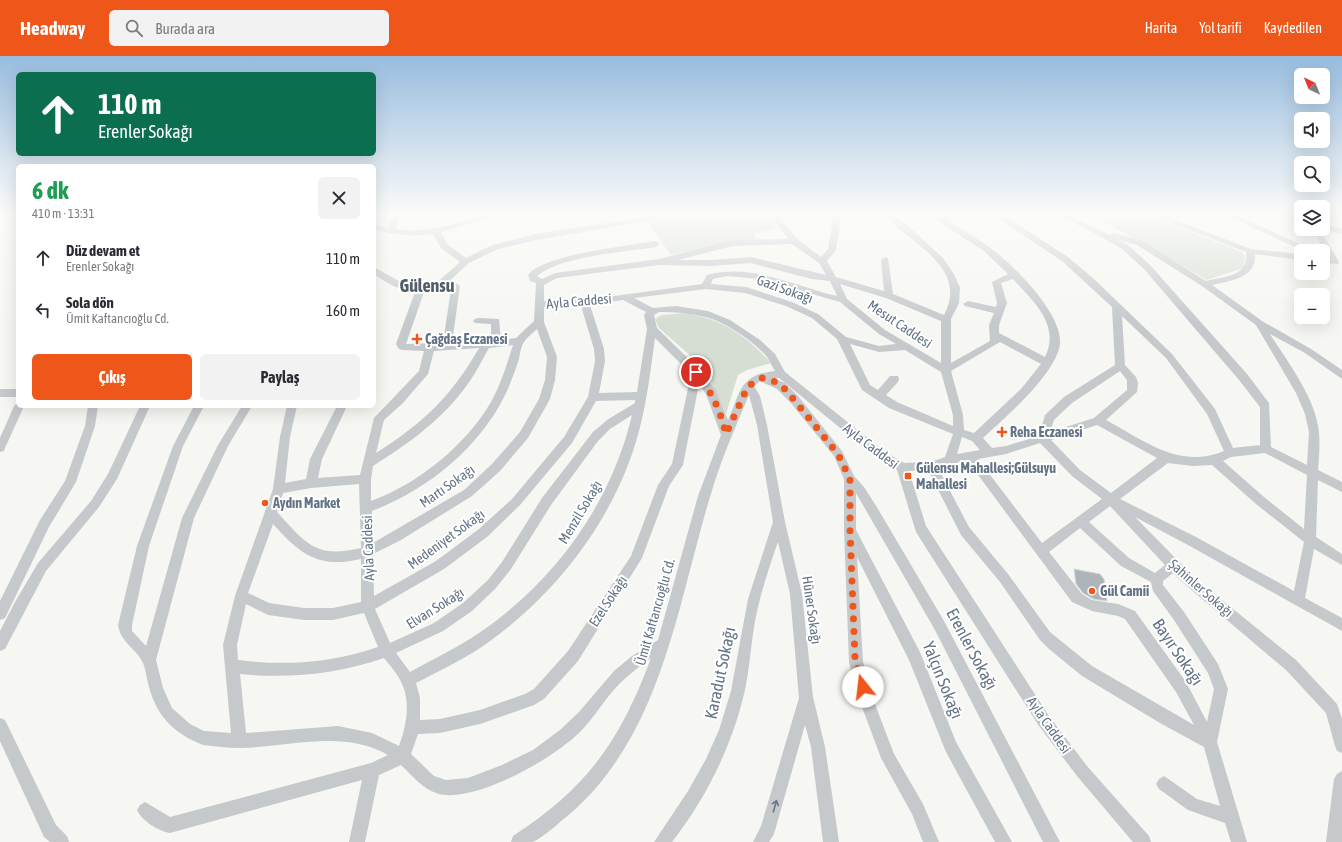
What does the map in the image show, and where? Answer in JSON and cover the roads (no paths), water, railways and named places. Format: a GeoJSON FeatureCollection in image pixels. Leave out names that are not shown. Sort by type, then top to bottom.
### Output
{"type":"FeatureCollection","features":[{"type":"Feature","properties":{"kind":"street"},"geometry":{"type":"LineString","coordinates":[[448,250],[466,261]]}},
{"type":"Feature","properties":{"kind":"street"},"geometry":{"type":"LineString","coordinates":[[437,288],[466,261],[489,250]]}},
{"type":"Feature","properties":{"kind":"street"},"geometry":{"type":"LineString","coordinates":[[542,282],[534,279],[532,275],[545,266],[568,259],[623,250]]}},
{"type":"Feature","properties":{"kind":"street"},"geometry":{"type":"LineString","coordinates":[[539,304],[539,286],[542,282],[555,276],[659,262],[707,250]]}},
{"type":"Feature","properties":{"kind":"street","name":"Mesut Caddesi"},"geometry":{"type":"LineString","coordinates":[[806,250],[822,261],[843,300],[882,332],[946,370]]}},
{"type":"Feature","properties":{"kind":"street"},"geometry":{"type":"LineString","coordinates":[[822,261],[832,250]]}},
{"type":"Feature","properties":{"kind":"street"},"geometry":{"type":"LineString","coordinates":[[928,250],[951,272],[955,286],[956,300],[952,311],[946,319],[946,370],[958,415],[959,431],[950,460]]}},
{"type":"Feature","properties":{"kind":"street"},"geometry":{"type":"LineString","coordinates":[[987,250],[1036,298],[1051,321],[1056,341],[1048,363],[1011,406],[976,438],[989,452]]}},
{"type":"Feature","properties":{"kind":"street"},"geometry":{"type":"LineString","coordinates":[[1051,250],[1065,259],[1169,356],[1211,412],[1230,453]]}},
{"type":"Feature","properties":{"kind":"street"},"geometry":{"type":"LineString","coordinates":[[1128,250],[1147,266],[1263,402],[1267,411],[1266,449]]}},
{"type":"Feature","properties":{"kind":"street"},"geometry":{"type":"LineString","coordinates":[[1151,250],[1205,284],[1260,322],[1308,350],[1342,375]]}},
{"type":"Feature","properties":{"kind":"street"},"geometry":{"type":"LineString","coordinates":[[1244,250],[1250,252],[1294,257]]}},
{"type":"Feature","properties":{"kind":"street"},"geometry":{"type":"LineString","coordinates":[[1330,250],[1339,263]]}},
{"type":"Feature","properties":{"kind":"street"},"geometry":{"type":"LineString","coordinates":[[1205,284],[1240,274],[1247,270],[1250,264],[1250,252]]}},
{"type":"Feature","properties":{"kind":"street"},"geometry":{"type":"LineString","coordinates":[[659,262],[711,263],[751,260],[812,276],[833,279],[889,296],[946,319]]}},
{"type":"Feature","properties":{"kind":"street"},"geometry":{"type":"LineString","coordinates":[[885,260],[889,296]]}},
{"type":"Feature","properties":{"kind":"street"},"geometry":{"type":"LineString","coordinates":[[376,271],[389,281]]}},
{"type":"Feature","properties":{"kind":"street"},"geometry":{"type":"LineString","coordinates":[[706,286],[707,280],[710,277],[739,274],[766,278],[827,298],[843,300]]}},
{"type":"Feature","properties":{"kind":"street"},"geometry":{"type":"LineString","coordinates":[[946,370],[993,344],[996,340],[994,325],[1002,303],[996,282],[1014,275]]}},
{"type":"Feature","properties":{"kind":"street"},"geometry":{"type":"LineString","coordinates":[[376,277],[406,289],[456,286],[447,346]]}},
{"type":"Feature","properties":{"kind":"street","name":"Gazi Sokağı"},"geometry":{"type":"LineString","coordinates":[[624,296],[706,286],[746,290],[789,304],[815,316],[842,338],[864,385],[879,396],[929,421],[976,438]]}},
{"type":"Feature","properties":{"kind":"street"},"geometry":{"type":"LineString","coordinates":[[367,508],[389,500],[441,466],[483,423],[492,410],[506,383],[519,342],[430,348],[405,347],[401,344],[420,289]]}},
{"type":"Feature","properties":{"kind":"street","name":"Ayla Caddesi"},"geometry":{"type":"LineString","coordinates":[[519,342],[539,322],[539,304],[585,303],[624,296],[652,311],[665,308],[686,309],[718,317],[737,328],[766,350],[772,356],[781,374],[876,450],[902,468],[920,528],[1044,721],[1082,771],[1143,842]]}},
{"type":"Feature","properties":{"kind":"street","name":"Medeniyet Sokağı"},"geometry":{"type":"LineString","coordinates":[[241,596],[268,608],[304,614],[333,614],[368,606],[445,562],[501,517],[516,502],[568,440],[593,397],[600,361],[599,349],[585,303]]}},
{"type":"Feature","properties":{"kind":"street"},"geometry":{"type":"LineString","coordinates":[[968,304],[1000,311]]}},
{"type":"Feature","properties":{"kind":"street"},"geometry":{"type":"LineString","coordinates":[[902,468],[931,466],[950,460],[1043,439],[1098,421],[1132,392],[1133,379],[1131,375],[1120,366],[1117,307]]}},
{"type":"Feature","properties":{"kind":"street","name":"Menzil Sokağı"},"geometry":{"type":"LineString","coordinates":[[408,680],[486,637],[544,586],[582,543],[607,498],[625,460],[635,428],[652,329],[649,315],[652,311]]}},
{"type":"Feature","properties":{"kind":"street"},"geometry":{"type":"LineString","coordinates":[[368,464],[407,438],[452,397],[491,344],[496,320],[478,321]]}},
{"type":"Feature","properties":{"kind":"street","name":"Martı Sokağı"},"geometry":{"type":"LineString","coordinates":[[272,514],[298,541],[310,551],[320,556],[334,558],[368,552],[467,493],[491,473],[525,433],[537,413],[547,390],[552,361],[550,350],[539,322]]}},
{"type":"Feature","properties":{"kind":"street"},"geometry":{"type":"LineString","coordinates":[[1260,322],[1298,386],[1310,414],[1315,437],[1310,540],[1298,601]]}},
{"type":"Feature","properties":{"kind":"street"},"geometry":{"type":"LineString","coordinates":[[652,329],[696,372],[711,392],[721,416],[726,434]]}},
{"type":"Feature","properties":{"kind":"street"},"geometry":{"type":"LineString","coordinates":[[995,334],[1048,363]]}},
{"type":"Feature","properties":{"kind":"street"},"geometry":{"type":"LineString","coordinates":[[842,338],[879,349],[906,347]]}},
{"type":"Feature","properties":{"kind":"street","name":"Ayla Caddesi"},"geometry":{"type":"LineString","coordinates":[[403,756],[413,727],[413,698],[408,680],[387,652],[377,632],[368,606],[367,508],[365,479],[379,418],[399,400],[424,372],[430,348]]}},
{"type":"Feature","properties":{"kind":"street"},"geometry":{"type":"LineString","coordinates":[[1043,439],[1049,418],[1068,400],[1120,366]]}},
{"type":"Feature","properties":{"kind":"street","name":"Ezel Sokağı"},"geometry":{"type":"LineString","coordinates":[[413,727],[440,726],[480,717],[529,700],[539,694],[573,656],[636,558],[664,485],[677,465],[696,372]]}},
{"type":"Feature","properties":{"kind":"street"},"geometry":{"type":"LineString","coordinates":[[748,386],[762,378],[781,374]]}},
{"type":"Feature","properties":{"kind":"street","name":"Erenler Sokağı"},"geometry":{"type":"LineString","coordinates":[[762,378],[781,386],[794,399],[838,454],[850,479],[860,490],[914,577],[1052,842]]}},
{"type":"Feature","properties":{"kind":"street"},"geometry":{"type":"LineString","coordinates":[[879,396],[894,379]]}},
{"type":"Feature","properties":{"kind":"street","name":"Ümit Kaftancıoğlu Cd."},"geometry":{"type":"LineString","coordinates":[[519,842],[548,821],[583,790],[612,756],[633,719],[652,677],[664,643],[701,503],[726,434],[748,386]]}},
{"type":"Feature","properties":{"kind":"street","name":"Hüner Sokağı"},"geometry":{"type":"LineString","coordinates":[[748,386],[755,396],[762,425],[779,522],[796,594],[806,697],[818,747],[831,842]]}},
{"type":"Feature","properties":{"kind":"street"},"geometry":{"type":"LineString","coordinates":[[0,392],[16,393]]}},
{"type":"Feature","properties":{"kind":"street"},"geometry":{"type":"LineString","coordinates":[[593,397],[640,401]]}},
{"type":"Feature","properties":{"kind":"street","name":"Elvan Sokağı"},"geometry":{"type":"LineString","coordinates":[[231,666],[253,670],[287,671],[325,666],[387,652],[431,632],[459,614],[482,595],[498,578],[552,492],[600,431],[640,401]]}},
{"type":"Feature","properties":{"kind":"street"},"geometry":{"type":"LineString","coordinates":[[0,448],[10,429],[18,408]]}},
{"type":"Feature","properties":{"kind":"street"},"geometry":{"type":"LineString","coordinates":[[0,614],[44,524],[70,482],[90,426],[93,408]]}},
{"type":"Feature","properties":{"kind":"street"},"geometry":{"type":"LineString","coordinates":[[0,645],[42,567],[95,504],[113,476],[144,408]]}},
{"type":"Feature","properties":{"kind":"street"},"geometry":{"type":"LineString","coordinates":[[198,408],[178,446],[141,552],[125,617],[126,633],[149,660],[156,690],[167,713],[185,729],[203,738],[238,741],[338,733],[362,737],[403,756],[418,772],[437,785],[456,787],[477,784],[523,764],[556,744],[575,727],[612,681],[633,661],[664,643]]}},
{"type":"Feature","properties":{"kind":"street"},"geometry":{"type":"LineString","coordinates":[[149,660],[188,518],[223,445],[246,408]]}},
{"type":"Feature","properties":{"kind":"street"},"geometry":{"type":"LineString","coordinates":[[238,741],[230,645],[241,596],[272,514],[279,489],[285,438],[292,408]]}},
{"type":"Feature","properties":{"kind":"street"},"geometry":{"type":"LineString","coordinates":[[311,483],[316,459],[341,408]]}},
{"type":"Feature","properties":{"kind":"street"},"geometry":{"type":"LineString","coordinates":[[1098,421],[1166,458],[1193,462],[1214,460],[1230,453],[1266,449],[1342,488]]}},
{"type":"Feature","properties":{"kind":"street","name":"Şahinler Sokağı"},"geometry":{"type":"LineString","coordinates":[[1043,439],[1076,473],[1111,499],[1174,565],[1291,665],[1337,711],[1342,746]]}},
{"type":"Feature","properties":{"kind":"street","name":"Bayır Sokağı"},"geometry":{"type":"LineString","coordinates":[[970,456],[1077,598],[1097,608],[1121,610],[1130,615],[1181,687],[1210,742],[1239,842]]}},
{"type":"Feature","properties":{"kind":"street"},"geometry":{"type":"LineString","coordinates":[[1042,550],[1166,458]]}},
{"type":"Feature","properties":{"kind":"street"},"geometry":{"type":"LineString","coordinates":[[1214,460],[1256,498],[1310,540],[1342,560]]}},
{"type":"Feature","properties":{"kind":"street"},"geometry":{"type":"LineString","coordinates":[[931,466],[965,531],[1004,578],[1045,636],[1054,645],[1087,671],[1165,718],[1210,742],[1221,690],[1213,669],[1179,616],[1157,587],[1157,579]]}},
{"type":"Feature","properties":{"kind":"street"},"geometry":{"type":"LineString","coordinates":[[279,489],[311,483],[365,479]]}},
{"type":"Feature","properties":{"kind":"street","name":"Erenler Sokağı"},"geometry":{"type":"LineString","coordinates":[[850,479],[850,530],[856,662],[866,699],[888,758],[918,809],[931,842]]}},
{"type":"Feature","properties":{"kind":"street"},"geometry":{"type":"LineString","coordinates":[[1111,499],[1192,541],[1342,625]]}},
{"type":"Feature","properties":{"kind":"street"},"geometry":{"type":"LineString","coordinates":[[1081,521],[1120,560],[1157,579]]}},
{"type":"Feature","properties":{"kind":"street","name":"Karadut Sokağı"},"geometry":{"type":"LineString","coordinates":[[662,842],[689,804],[717,754],[732,712],[759,580],[779,522]]}},
{"type":"Feature","properties":{"kind":"street","name":"Yalçın Sokağı"},"geometry":{"type":"LineString","coordinates":[[850,530],[915,657],[951,747],[1004,842]]}},
{"type":"Feature","properties":{"kind":"street"},"geometry":{"type":"LineString","coordinates":[[1157,579],[1174,565]]}},
{"type":"Feature","properties":{"kind":"street"},"geometry":{"type":"LineString","coordinates":[[761,842],[768,828],[806,697]]}},
{"type":"Feature","properties":{"kind":"street"},"geometry":{"type":"LineString","coordinates":[[0,725],[50,831],[61,842]]}},
{"type":"Feature","properties":{"kind":"street"},"geometry":{"type":"LineString","coordinates":[[145,810],[164,824],[170,825],[372,770],[403,756]]}},
{"type":"Feature","properties":{"kind":"street"},"geometry":{"type":"LineString","coordinates":[[357,842],[372,770]]}},
{"type":"Feature","properties":{"kind":"street"},"geometry":{"type":"LineString","coordinates":[[1334,842],[1342,779]]}},
{"type":"Feature","properties":{"kind":"street"},"geometry":{"type":"LineString","coordinates":[[1164,784],[1193,805],[1231,817]]}},
{"type":"Feature","properties":{"kind":"place","name":"Çağdaş Eczanesi"},"geometry":{"type":"Point","coordinates":[417,339]}},
{"type":"Feature","properties":{"kind":"place","name":"Reha Eczanesi"},"geometry":{"type":"Point","coordinates":[1002,432]}},
{"type":"Feature","properties":{"kind":"place","name":"Gülensu Mahallesi;Gülsuyu Mahallesi"},"geometry":{"type":"Point","coordinates":[908,476]}},
{"type":"Feature","properties":{"kind":"place","name":"Aydın Market"},"geometry":{"type":"Point","coordinates":[265,503]}},
{"type":"Feature","properties":{"kind":"place","name":"Gül Camii"},"geometry":{"type":"Point","coordinates":[1092,591]}},
{"type":"Feature","properties":{"kind":"district","name":"Gülensu"},"geometry":{"type":"Point","coordinates":[427,285]}}]}
